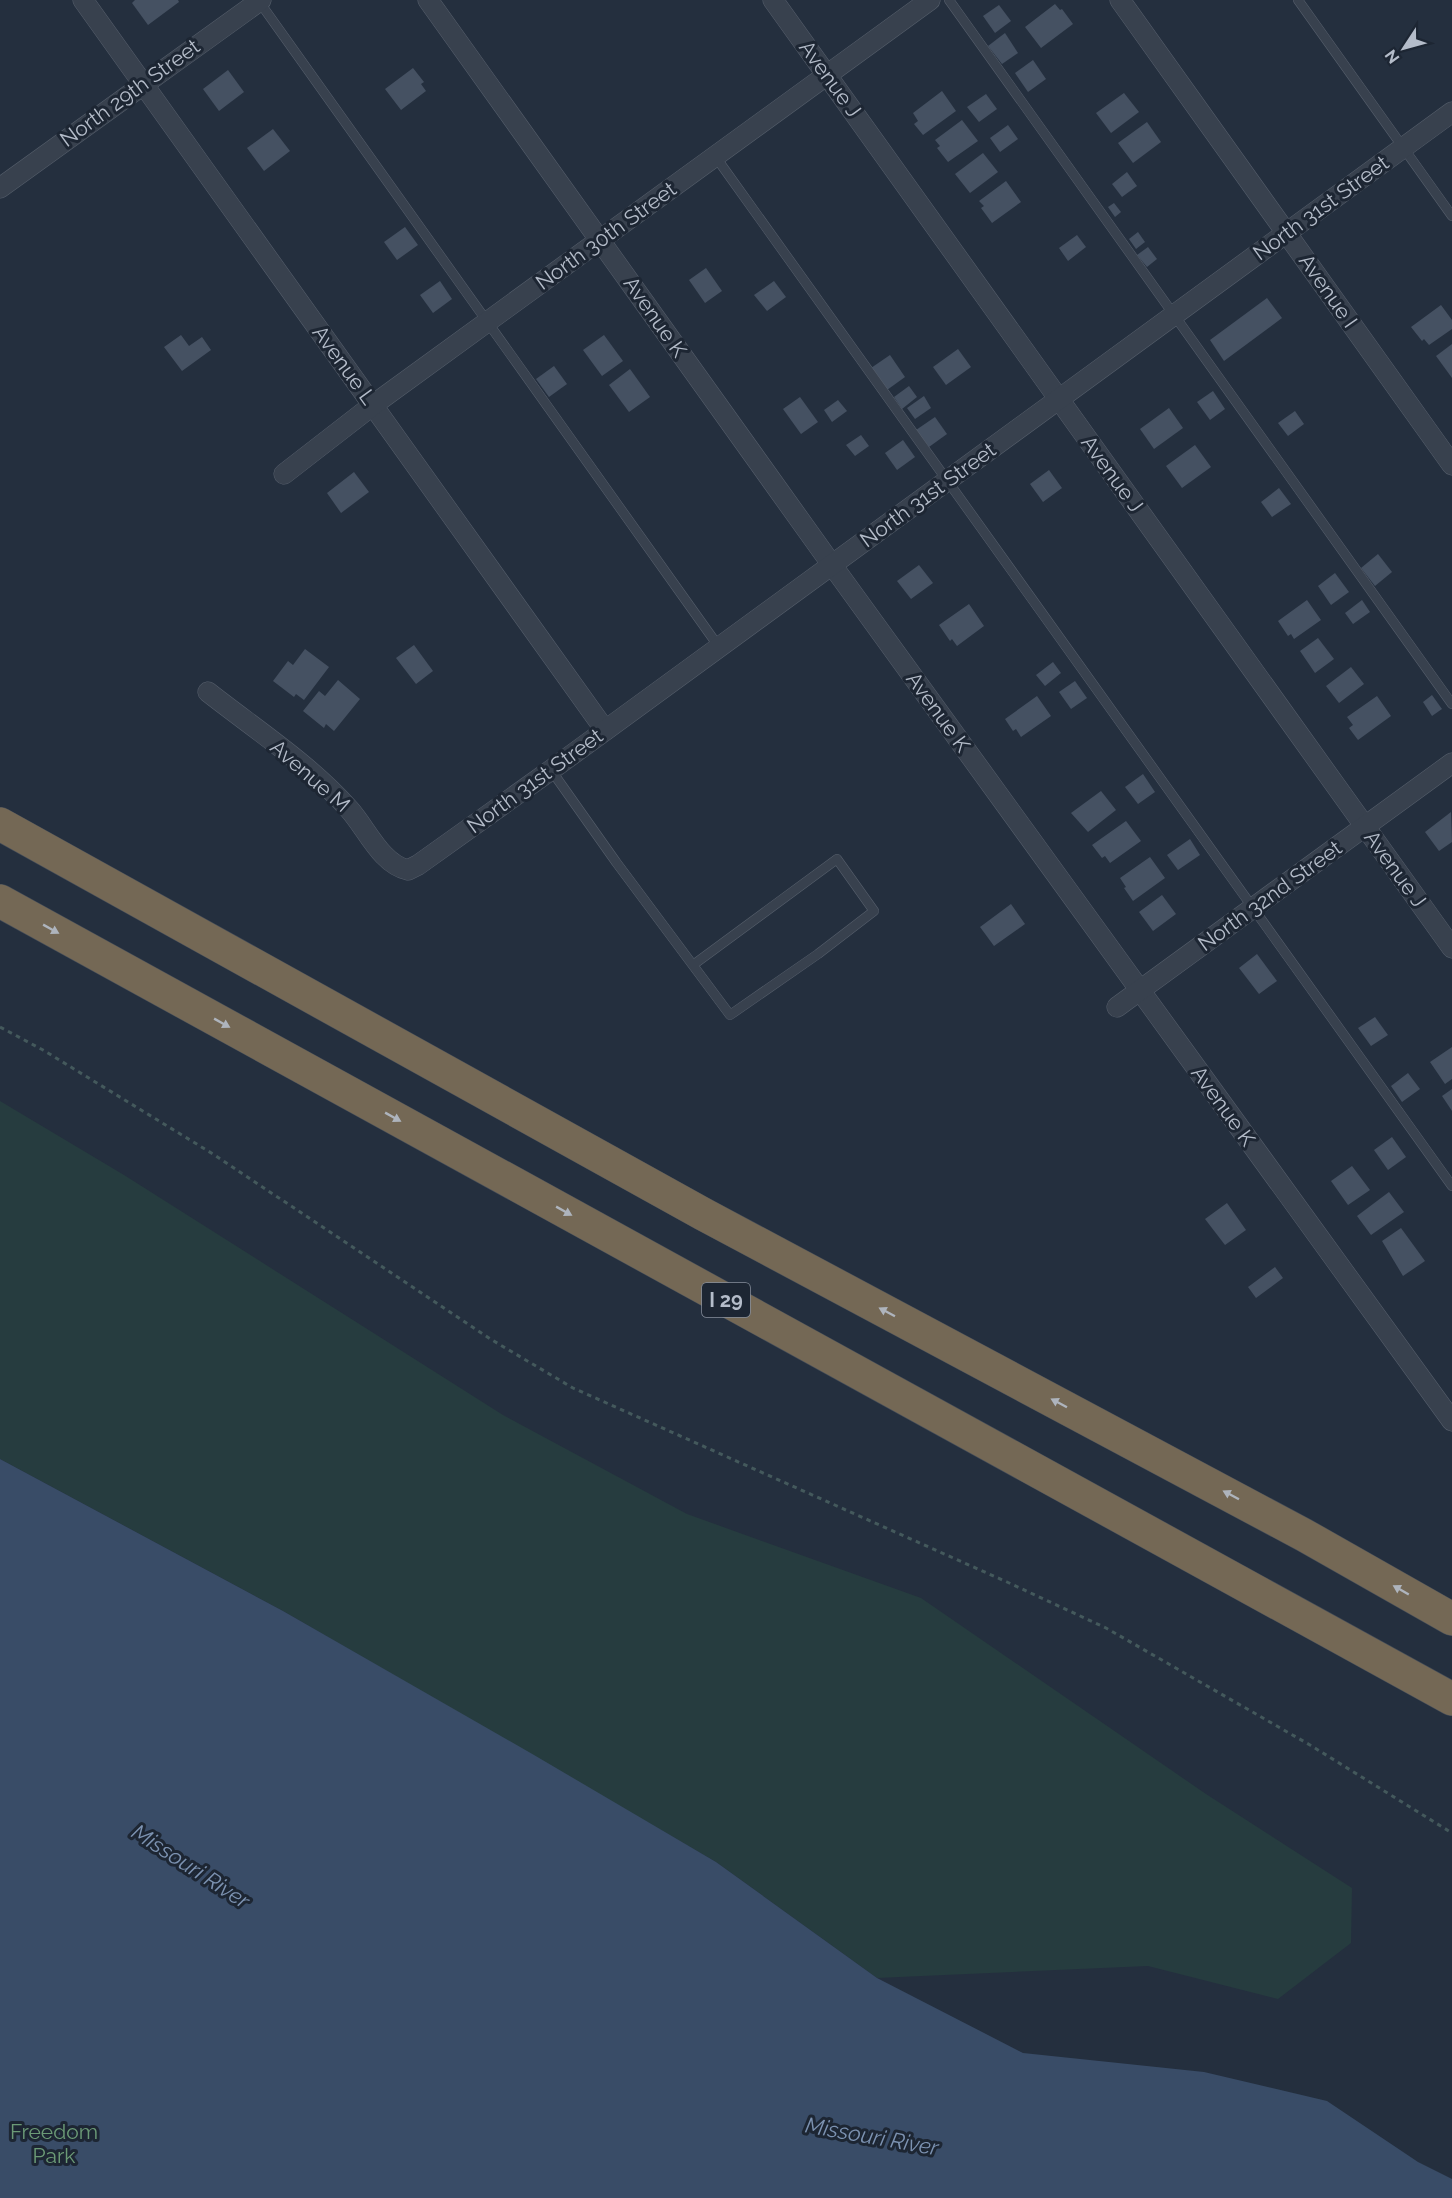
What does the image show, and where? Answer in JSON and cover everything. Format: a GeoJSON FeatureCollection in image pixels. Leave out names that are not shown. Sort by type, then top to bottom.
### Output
{"type":"FeatureCollection","features":[{"type":"Feature","properties":{"kind":"highway"},"geometry":{"type":"LineString","coordinates":[[0,824],[703,1214],[1304,1534],[1452,1619]]}},
{"type":"Feature","properties":{"kind":"highway","name":"I 29"},"geometry":{"type":"LineString","coordinates":[[0,901],[1452,1699]]}},
{"type":"Feature","properties":{"kind":"street","name":"Avenue L"},"geometry":{"type":"LineString","coordinates":[[83,0],[605,730]]}},
{"type":"Feature","properties":{"kind":"street","name":"North 29th Street"},"geometry":{"type":"LineString","coordinates":[[0,188],[260,0]]}},
{"type":"Feature","properties":{"kind":"street","name":"Avenue K"},"geometry":{"type":"LineString","coordinates":[[428,0],[832,565],[1452,1421]]}},
{"type":"Feature","properties":{"kind":"street","name":"Avenue J"},"geometry":{"type":"LineString","coordinates":[[773,0],[1452,948]]}},
{"type":"Feature","properties":{"kind":"street","name":"North 30th Street"},"geometry":{"type":"LineString","coordinates":[[284,474],[373,405],[930,0]]}},
{"type":"Feature","properties":{"kind":"street","name":"Avenue I"},"geometry":{"type":"LineString","coordinates":[[1120,0],[1452,465]]}},
{"type":"Feature","properties":{"kind":"street","name":"North 31st Street"},"geometry":{"type":"LineString","coordinates":[[402,869],[408,870],[418,866],[1452,112]]}},
{"type":"Feature","properties":{"kind":"street","name":"Avenue M"},"geometry":{"type":"LineString","coordinates":[[208,692],[324,784],[350,810],[392,864],[402,869]]}},
{"type":"Feature","properties":{"kind":"street","name":"North 32nd Street"},"geometry":{"type":"LineString","coordinates":[[1117,1007],[1452,763]]}},
{"type":"Feature","properties":{"kind":"lane"},"geometry":{"type":"LineString","coordinates":[[260,0],[719,647]]}},
{"type":"Feature","properties":{"kind":"lane"},"geometry":{"type":"LineString","coordinates":[[949,0],[1452,704]]}},
{"type":"Feature","properties":{"kind":"lane"},"geometry":{"type":"LineString","coordinates":[[1298,0],[1452,216]]}},
{"type":"Feature","properties":{"kind":"lane"},"geometry":{"type":"LineString","coordinates":[[716,156],[1452,1186]]}},
{"type":"Feature","properties":{"kind":"lane"},"geometry":{"type":"LineString","coordinates":[[550,770],[616,862],[730,1015],[874,912],[837,859],[693,965]]}},
{"type":"Feature","properties":{"kind":"path"},"geometry":{"type":"LineString","coordinates":[[0,1027],[43,1050],[213,1154],[492,1340],[573,1388],[1008,1582],[1106,1629],[1310,1745],[1452,1833]]}},
{"type":"Feature","properties":{"kind":"green space"},"geometry":{"type":"Polygon","coordinates":[[[0,1101],[124,1175],[503,1415],[687,1514],[921,1598],[1206,1794],[1352,1888],[1351,1943],[1278,1999],[1148,1966],[877,1978],[716,1862],[283,1611],[0,1459],[0,1101]]]}},
{"type":"Feature","properties":{"kind":"water","name":"Missouri River"},"geometry":{"type":"Polygon","coordinates":[[[0,1459],[283,1611],[534,1755],[716,1862],[877,1978],[1023,2053],[1204,2072],[1327,2101],[1418,2162],[1452,2179],[1452,2198],[0,2198],[0,1459]]]}},
{"type":"Feature","properties":{"kind":"building"},"geometry":{"type":"Polygon","coordinates":[[[135,0],[178,0],[179,2],[148,25],[132,3],[135,0]]]}},
{"type":"Feature","properties":{"kind":"building"},"geometry":{"type":"Polygon","coordinates":[[[1055,4],[1060,10],[1062,9],[1073,24],[1041,48],[1025,27],[1055,4]]]}},
{"type":"Feature","properties":{"kind":"building"},"geometry":{"type":"Polygon","coordinates":[[[999,5],[1011,21],[995,33],[983,16],[999,5]]]}},
{"type":"Feature","properties":{"kind":"building"},"geometry":{"type":"Polygon","coordinates":[[[1005,33],[1018,53],[1002,64],[988,46],[1005,33]]]}},
{"type":"Feature","properties":{"kind":"building"},"geometry":{"type":"Polygon","coordinates":[[[1033,60],[1046,79],[1028,92],[1015,73],[1033,60]]]}},
{"type":"Feature","properties":{"kind":"building"},"geometry":{"type":"Polygon","coordinates":[[[413,68],[424,82],[421,84],[426,91],[401,110],[385,89],[413,68]]]}},
{"type":"Feature","properties":{"kind":"building"},"geometry":{"type":"Polygon","coordinates":[[[228,70],[244,92],[219,111],[203,89],[228,70]]]}},
{"type":"Feature","properties":{"kind":"building"},"geometry":{"type":"Polygon","coordinates":[[[942,91],[956,111],[923,135],[914,124],[918,121],[913,113],[942,91]]]}},
{"type":"Feature","properties":{"kind":"building"},"geometry":{"type":"Polygon","coordinates":[[[1124,93],[1139,112],[1111,133],[1096,113],[1124,93]]]}},
{"type":"Feature","properties":{"kind":"building"},"geometry":{"type":"Polygon","coordinates":[[[986,94],[997,109],[979,122],[967,107],[986,94]]]}},
{"type":"Feature","properties":{"kind":"building"},"geometry":{"type":"Polygon","coordinates":[[[962,120],[978,141],[948,162],[937,148],[940,146],[935,140],[962,120]]]}},
{"type":"Feature","properties":{"kind":"building"},"geometry":{"type":"Polygon","coordinates":[[[1147,122],[1161,142],[1133,163],[1118,143],[1147,122]]]}},
{"type":"Feature","properties":{"kind":"building"},"geometry":{"type":"Polygon","coordinates":[[[1008,125],[1018,139],[1000,152],[990,138],[1008,125]]]}},
{"type":"Feature","properties":{"kind":"building"},"geometry":{"type":"Polygon","coordinates":[[[273,129],[290,151],[264,171],[247,148],[273,129]]]}},
{"type":"Feature","properties":{"kind":"building"},"geometry":{"type":"Polygon","coordinates":[[[983,153],[998,172],[970,193],[955,174],[983,153]]]}},
{"type":"Feature","properties":{"kind":"building"},"geometry":{"type":"Polygon","coordinates":[[[1127,172],[1137,186],[1122,197],[1112,184],[1127,172]]]}},
{"type":"Feature","properties":{"kind":"building"},"geometry":{"type":"Polygon","coordinates":[[[1006,181],[1021,202],[992,223],[981,208],[984,206],[979,201],[1006,181]]]}},
{"type":"Feature","properties":{"kind":"building"},"geometry":{"type":"Polygon","coordinates":[[[1114,203],[1121,212],[1115,217],[1108,207],[1114,203]]]}},
{"type":"Feature","properties":{"kind":"building"},"geometry":{"type":"Polygon","coordinates":[[[405,227],[418,245],[397,260],[384,242],[405,227]]]}},
{"type":"Feature","properties":{"kind":"building"},"geometry":{"type":"Polygon","coordinates":[[[1138,232],[1145,242],[1136,249],[1129,239],[1138,232]]]}},
{"type":"Feature","properties":{"kind":"building"},"geometry":{"type":"Polygon","coordinates":[[[1077,235],[1086,247],[1068,261],[1059,248],[1077,235]]]}},
{"type":"Feature","properties":{"kind":"building"},"geometry":{"type":"Polygon","coordinates":[[[1148,247],[1157,259],[1147,267],[1137,255],[1148,247]]]}},
{"type":"Feature","properties":{"kind":"building"},"geometry":{"type":"Polygon","coordinates":[[[706,268],[722,291],[705,303],[689,280],[706,268]]]}},
{"type":"Feature","properties":{"kind":"building"},"geometry":{"type":"Polygon","coordinates":[[[440,281],[452,299],[433,313],[420,295],[440,281]]]}},
{"type":"Feature","properties":{"kind":"building"},"geometry":{"type":"Polygon","coordinates":[[[774,281],[786,297],[767,311],[754,295],[774,281]]]}},
{"type":"Feature","properties":{"kind":"building"},"geometry":{"type":"Polygon","coordinates":[[[1267,298],[1282,318],[1224,361],[1210,340],[1267,298]]]}},
{"type":"Feature","properties":{"kind":"building"},"geometry":{"type":"Polygon","coordinates":[[[1441,305],[1452,320],[1452,329],[1429,345],[1424,339],[1422,341],[1411,327],[1441,305]]]}},
{"type":"Feature","properties":{"kind":"building"},"geometry":{"type":"Polygon","coordinates":[[[181,335],[189,346],[202,337],[211,350],[182,371],[164,347],[181,335]]]}},
{"type":"Feature","properties":{"kind":"building"},"geometry":{"type":"Polygon","coordinates":[[[604,335],[623,361],[602,376],[583,350],[604,335]]]}},
{"type":"Feature","properties":{"kind":"building"},"geometry":{"type":"Polygon","coordinates":[[[1452,344],[1452,378],[1436,356],[1452,344]]]}},
{"type":"Feature","properties":{"kind":"building"},"geometry":{"type":"Polygon","coordinates":[[[958,349],[971,367],[946,385],[933,367],[958,349]]]}},
{"type":"Feature","properties":{"kind":"building"},"geometry":{"type":"Polygon","coordinates":[[[890,355],[905,377],[887,390],[871,368],[890,355]]]}},
{"type":"Feature","properties":{"kind":"building"},"geometry":{"type":"Polygon","coordinates":[[[554,366],[567,384],[549,397],[536,379],[554,366]]]}},
{"type":"Feature","properties":{"kind":"building"},"geometry":{"type":"Polygon","coordinates":[[[630,369],[650,397],[629,412],[609,385],[630,369]]]}},
{"type":"Feature","properties":{"kind":"building"},"geometry":{"type":"Polygon","coordinates":[[[909,386],[917,397],[902,409],[894,397],[909,386]]]}},
{"type":"Feature","properties":{"kind":"building"},"geometry":{"type":"Polygon","coordinates":[[[1213,391],[1225,409],[1210,420],[1197,402],[1213,391]]]}},
{"type":"Feature","properties":{"kind":"building"},"geometry":{"type":"Polygon","coordinates":[[[924,396],[931,408],[915,419],[907,408],[924,396]]]}},
{"type":"Feature","properties":{"kind":"building"},"geometry":{"type":"Polygon","coordinates":[[[800,397],[818,422],[801,434],[783,409],[800,397]]]}},
{"type":"Feature","properties":{"kind":"building"},"geometry":{"type":"Polygon","coordinates":[[[838,400],[847,411],[832,422],[824,410],[838,400]]]}},
{"type":"Feature","properties":{"kind":"building"},"geometry":{"type":"Polygon","coordinates":[[[1169,408],[1183,428],[1154,449],[1140,429],[1169,408]]]}},
{"type":"Feature","properties":{"kind":"building"},"geometry":{"type":"Polygon","coordinates":[[[1295,411],[1304,424],[1288,436],[1278,423],[1295,411]]]}},
{"type":"Feature","properties":{"kind":"building"},"geometry":{"type":"Polygon","coordinates":[[[935,417],[947,434],[929,447],[916,430],[935,417]]]}},
{"type":"Feature","properties":{"kind":"building"},"geometry":{"type":"Polygon","coordinates":[[[861,435],[869,446],[855,456],[846,445],[861,435]]]}},
{"type":"Feature","properties":{"kind":"building"},"geometry":{"type":"Polygon","coordinates":[[[903,440],[915,457],[897,470],[885,453],[903,440]]]}},
{"type":"Feature","properties":{"kind":"building"},"geometry":{"type":"Polygon","coordinates":[[[1195,445],[1211,467],[1182,488],[1166,466],[1195,445]]]}},
{"type":"Feature","properties":{"kind":"building"},"geometry":{"type":"Polygon","coordinates":[[[1049,470],[1062,488],[1043,502],[1030,484],[1049,470]]]}},
{"type":"Feature","properties":{"kind":"building"},"geometry":{"type":"Polygon","coordinates":[[[354,472],[369,492],[341,513],[327,493],[354,472]]]}},
{"type":"Feature","properties":{"kind":"building"},"geometry":{"type":"Polygon","coordinates":[[[1279,488],[1291,504],[1272,517],[1261,502],[1279,488]]]}},
{"type":"Feature","properties":{"kind":"building"},"geometry":{"type":"Polygon","coordinates":[[[1378,554],[1392,572],[1375,586],[1361,568],[1378,554]]]}},
{"type":"Feature","properties":{"kind":"building"},"geometry":{"type":"Polygon","coordinates":[[[919,565],[933,583],[911,599],[897,581],[919,565]]]}},
{"type":"Feature","properties":{"kind":"building"},"geometry":{"type":"Polygon","coordinates":[[[1335,573],[1349,592],[1331,605],[1318,586],[1335,573]]]}},
{"type":"Feature","properties":{"kind":"building"},"geometry":{"type":"Polygon","coordinates":[[[1307,600],[1321,620],[1294,639],[1291,634],[1288,636],[1278,621],[1307,600]]]}},
{"type":"Feature","properties":{"kind":"building"},"geometry":{"type":"Polygon","coordinates":[[[1362,600],[1370,612],[1353,624],[1345,613],[1362,600]]]}},
{"type":"Feature","properties":{"kind":"building"},"geometry":{"type":"Polygon","coordinates":[[[969,604],[984,626],[957,646],[952,639],[950,641],[939,625],[969,604]]]}},
{"type":"Feature","properties":{"kind":"building"},"geometry":{"type":"Polygon","coordinates":[[[1318,638],[1334,659],[1315,673],[1300,651],[1318,638]]]}},
{"type":"Feature","properties":{"kind":"building"},"geometry":{"type":"Polygon","coordinates":[[[414,645],[433,671],[416,684],[396,658],[414,645]]]}},
{"type":"Feature","properties":{"kind":"building"},"geometry":{"type":"Polygon","coordinates":[[[305,649],[329,667],[304,700],[296,694],[294,697],[273,681],[288,661],[293,665],[305,649]]]}},
{"type":"Feature","properties":{"kind":"building"},"geometry":{"type":"Polygon","coordinates":[[[1053,662],[1061,673],[1045,686],[1036,675],[1053,662]]]}},
{"type":"Feature","properties":{"kind":"building"},"geometry":{"type":"Polygon","coordinates":[[[1351,667],[1364,684],[1339,703],[1326,686],[1351,667]]]}},
{"type":"Feature","properties":{"kind":"building"},"geometry":{"type":"Polygon","coordinates":[[[338,680],[360,699],[334,731],[326,724],[324,728],[303,711],[319,691],[325,696],[338,680]]]}},
{"type":"Feature","properties":{"kind":"building"},"geometry":{"type":"Polygon","coordinates":[[[1075,681],[1087,698],[1071,709],[1059,692],[1075,681]]]}},
{"type":"Feature","properties":{"kind":"building"},"geometry":{"type":"Polygon","coordinates":[[[1432,695],[1442,709],[1432,716],[1423,702],[1432,695]]]}},
{"type":"Feature","properties":{"kind":"building"},"geometry":{"type":"Polygon","coordinates":[[[1037,696],[1051,716],[1021,737],[1016,729],[1013,731],[1005,719],[1037,696]]]}},
{"type":"Feature","properties":{"kind":"building"},"geometry":{"type":"Polygon","coordinates":[[[1377,696],[1391,716],[1358,740],[1349,728],[1353,725],[1347,717],[1377,696]]]}},
{"type":"Feature","properties":{"kind":"building"},"geometry":{"type":"Polygon","coordinates":[[[1143,774],[1155,792],[1138,804],[1125,787],[1143,774]]]}},
{"type":"Feature","properties":{"kind":"building"},"geometry":{"type":"Polygon","coordinates":[[[1101,791],[1116,810],[1088,832],[1071,813],[1101,791]]]}},
{"type":"Feature","properties":{"kind":"building"},"geometry":{"type":"Polygon","coordinates":[[[1451,812],[1452,842],[1439,851],[1425,832],[1451,812]]]}},
{"type":"Feature","properties":{"kind":"building"},"geometry":{"type":"Polygon","coordinates":[[[1126,821],[1141,841],[1110,863],[1105,856],[1102,858],[1092,845],[1126,821]]]}},
{"type":"Feature","properties":{"kind":"building"},"geometry":{"type":"Polygon","coordinates":[[[1190,839],[1200,855],[1178,870],[1167,855],[1190,839]]]}},
{"type":"Feature","properties":{"kind":"building"},"geometry":{"type":"Polygon","coordinates":[[[1150,857],[1165,878],[1133,901],[1120,878],[1150,857]]]}},
{"type":"Feature","properties":{"kind":"building"},"geometry":{"type":"Polygon","coordinates":[[[1162,895],[1176,914],[1153,931],[1139,912],[1162,895]]]}},
{"type":"Feature","properties":{"kind":"building"},"geometry":{"type":"Polygon","coordinates":[[[1011,904],[1025,924],[994,946],[980,927],[1011,904]]]}},
{"type":"Feature","properties":{"kind":"building"},"geometry":{"type":"Polygon","coordinates":[[[1257,954],[1277,981],[1259,994],[1239,968],[1257,954]]]}},
{"type":"Feature","properties":{"kind":"building"},"geometry":{"type":"Polygon","coordinates":[[[1375,1017],[1388,1035],[1371,1046],[1358,1028],[1375,1017]]]}},
{"type":"Feature","properties":{"kind":"building"},"geometry":{"type":"Polygon","coordinates":[[[1452,1047],[1452,1079],[1445,1084],[1430,1062],[1452,1047]]]}},
{"type":"Feature","properties":{"kind":"building"},"geometry":{"type":"Polygon","coordinates":[[[1408,1073],[1420,1089],[1402,1102],[1391,1086],[1408,1073]]]}},
{"type":"Feature","properties":{"kind":"building"},"geometry":{"type":"Polygon","coordinates":[[[1452,1089],[1452,1111],[1442,1096],[1452,1089]]]}},
{"type":"Feature","properties":{"kind":"building"},"geometry":{"type":"Polygon","coordinates":[[[1392,1137],[1406,1157],[1388,1170],[1374,1150],[1392,1137]]]}},
{"type":"Feature","properties":{"kind":"building"},"geometry":{"type":"Polygon","coordinates":[[[1352,1166],[1370,1190],[1348,1205],[1331,1181],[1352,1166]]]}},
{"type":"Feature","properties":{"kind":"building"},"geometry":{"type":"Polygon","coordinates":[[[1389,1192],[1404,1212],[1371,1235],[1357,1216],[1389,1192]]]}},
{"type":"Feature","properties":{"kind":"building"},"geometry":{"type":"Polygon","coordinates":[[[1227,1203],[1246,1230],[1225,1245],[1205,1219],[1227,1203]]]}},
{"type":"Feature","properties":{"kind":"building"},"geometry":{"type":"Polygon","coordinates":[[[1401,1228],[1425,1261],[1403,1276],[1382,1241],[1401,1228]]]}},
{"type":"Feature","properties":{"kind":"building"},"geometry":{"type":"Polygon","coordinates":[[[1275,1267],[1283,1278],[1256,1298],[1248,1287],[1275,1267]]]}},
{"type":"Feature","properties":{"kind":"park label","name":"Freedom Park"},"geometry":{"type":"Point","coordinates":[54,2144]}}]}
